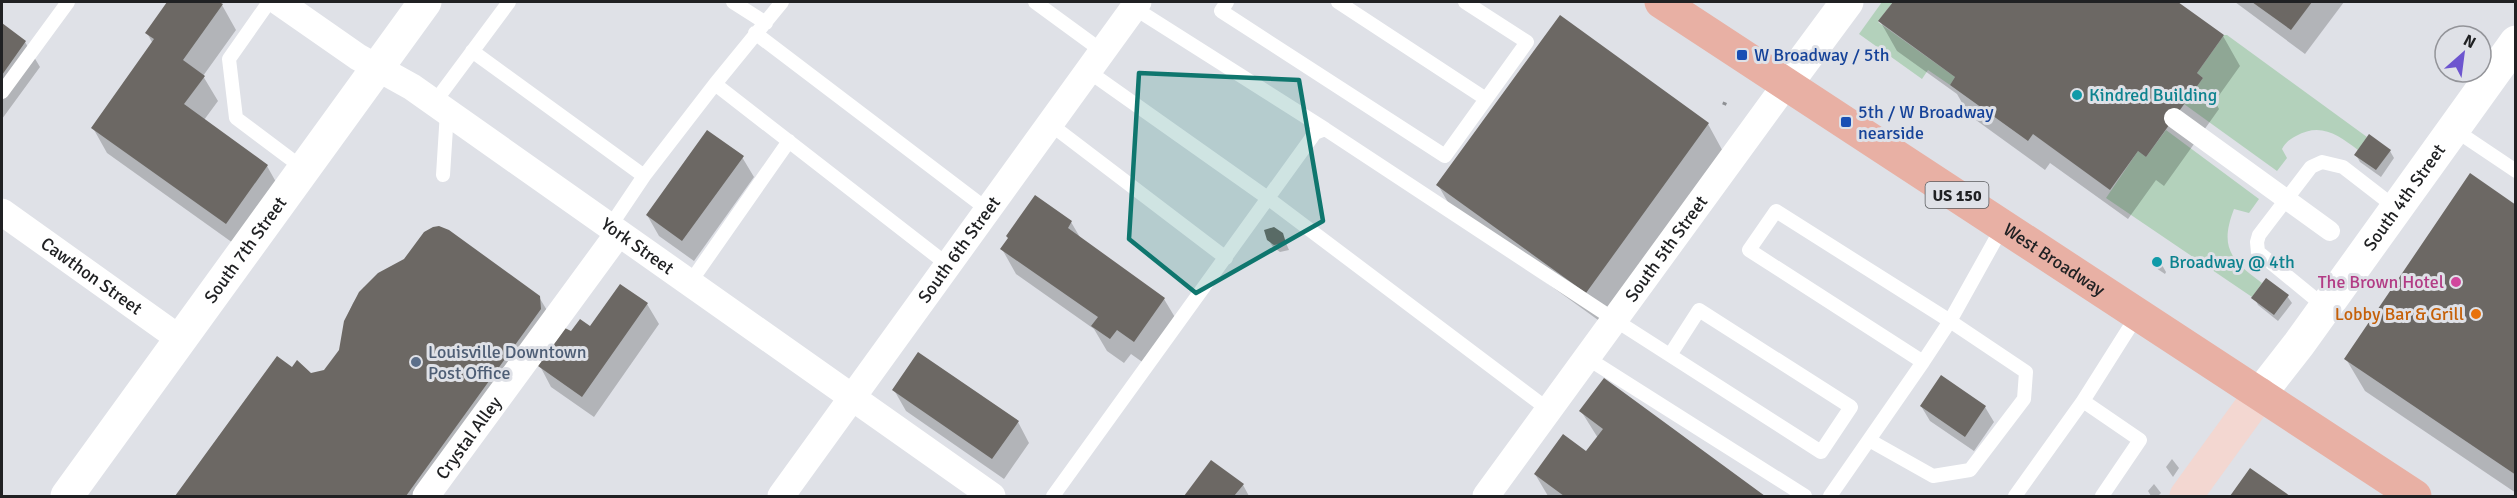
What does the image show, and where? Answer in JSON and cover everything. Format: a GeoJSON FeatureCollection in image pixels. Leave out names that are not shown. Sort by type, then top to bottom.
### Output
{"type":"FeatureCollection","features":[{"type":"Feature","properties":{"kind":"main road","name":"West Broadway"},"geometry":{"type":"LineString","coordinates":[[1661,2],[2415,496]]}},
{"type":"Feature","properties":{"kind":"main road","name":"South 4th Street"},"geometry":{"type":"LineString","coordinates":[[2186,496],[2260,394]]}},
{"type":"Feature","properties":{"kind":"street","name":"York Street"},"geometry":{"type":"LineString","coordinates":[[279,2],[358,57],[378,67],[440,107],[992,496]]}},
{"type":"Feature","properties":{"kind":"street","name":"South 7th Street"},"geometry":{"type":"LineString","coordinates":[[67,496],[425,2]]}},
{"type":"Feature","properties":{"kind":"street","name":"South 5th Street"},"geometry":{"type":"LineString","coordinates":[[1493,494],[1549,410],[1847,2]]}},
{"type":"Feature","properties":{"kind":"street","name":"South 6th Street"},"geometry":{"type":"LineString","coordinates":[[781,496],[1095,61],[1132,3]]}},
{"type":"Feature","properties":{"kind":"street","name":"South 4th Street"},"geometry":{"type":"LineString","coordinates":[[2260,394],[2516,42]]}},
{"type":"Feature","properties":{"kind":"street"},"geometry":{"type":"LineString","coordinates":[[2174,118],[2330,231]]}},
{"type":"Feature","properties":{"kind":"street","name":"Cawthon Street"},"geometry":{"type":"LineString","coordinates":[[2,212],[180,339]]}},
{"type":"Feature","properties":{"kind":"street","name":"Crystal Alley"},"geometry":{"type":"LineString","coordinates":[[426,496],[614,231]]}},
{"type":"Feature","properties":{"kind":"lane"},"geometry":{"type":"LineString","coordinates":[[2,92],[68,2]]}},
{"type":"Feature","properties":{"kind":"lane"},"geometry":{"type":"LineString","coordinates":[[268,2],[229,59],[236,118],[304,168]]}},
{"type":"Feature","properties":{"kind":"lane"},"geometry":{"type":"LineString","coordinates":[[442,175],[440,107],[472,51],[509,2]]}},
{"type":"Feature","properties":{"kind":"lane"},"geometry":{"type":"LineString","coordinates":[[734,2],[766,23]]}},
{"type":"Feature","properties":{"kind":"lane"},"geometry":{"type":"LineString","coordinates":[[614,231],[644,176],[755,33],[782,2]]}},
{"type":"Feature","properties":{"kind":"lane"},"geometry":{"type":"LineString","coordinates":[[1035,2],[1095,61],[1269,198],[1549,410]]}},
{"type":"Feature","properties":{"kind":"lane"},"geometry":{"type":"LineString","coordinates":[[1227,2],[1221,11],[1445,156],[1527,42],[1465,2]]}},
{"type":"Feature","properties":{"kind":"lane"},"geometry":{"type":"LineString","coordinates":[[1338,2],[1486,99]]}},
{"type":"Feature","properties":{"kind":"lane"},"geometry":{"type":"LineString","coordinates":[[1132,3],[1615,320],[1821,452],[1851,407],[1699,310],[1670,355]]}},
{"type":"Feature","properties":{"kind":"lane"},"geometry":{"type":"LineString","coordinates":[[755,33],[988,210]]}},
{"type":"Feature","properties":{"kind":"lane"},"geometry":{"type":"LineString","coordinates":[[472,51],[644,176]]}},
{"type":"Feature","properties":{"kind":"lane"},"geometry":{"type":"LineString","coordinates":[[716,84],[948,265]]}},
{"type":"Feature","properties":{"kind":"lane"},"geometry":{"type":"LineString","coordinates":[[1050,124],[1226,258]]}},
{"type":"Feature","properties":{"kind":"lane"},"geometry":{"type":"LineString","coordinates":[[2452,128],[2516,171]]}},
{"type":"Feature","properties":{"kind":"lane"},"geometry":{"type":"LineString","coordinates":[[1053,496],[1315,134],[1325,129]]}},
{"type":"Feature","properties":{"kind":"lane"},"geometry":{"type":"LineString","coordinates":[[689,284],[789,141]]}},
{"type":"Feature","properties":{"kind":"lane"},"geometry":{"type":"LineString","coordinates":[[2325,307],[2258,252],[2259,235],[2311,167],[2322,162],[2343,167],[2396,208]]}},
{"type":"Feature","properties":{"kind":"lane"},"geometry":{"type":"LineString","coordinates":[[1869,440],[1933,476],[1970,470],[2024,399],[2026,372],[1776,211],[1749,250],[1923,362]]}},
{"type":"Feature","properties":{"kind":"lane"},"geometry":{"type":"LineString","coordinates":[[1830,496],[1950,321],[2003,226]]}},
{"type":"Feature","properties":{"kind":"lane"},"geometry":{"type":"LineString","coordinates":[[2015,496],[2083,401],[2138,314]]}},
{"type":"Feature","properties":{"kind":"lane"},"geometry":{"type":"LineString","coordinates":[[1587,358],[1805,496]]}},
{"type":"Feature","properties":{"kind":"lane"},"geometry":{"type":"LineString","coordinates":[[2083,401],[2140,440],[2102,496]]}},
{"type":"Feature","properties":{"kind":"highlighted area"},"geometry":{"type":"Polygon","coordinates":[[[1139,73],[1299,80],[1323,221],[1196,293],[1129,239],[1139,73]]]}},
{"type":"Feature","properties":{"kind":"green space"},"geometry":{"type":"Polygon","coordinates":[[[1882,2],[1893,2],[1878,22],[1955,77],[1950,85],[1928,70],[1922,79],[1859,34],[1882,2]]]}},
{"type":"Feature","properties":{"kind":"green space"},"geometry":{"type":"Polygon","coordinates":[[[2224,35],[2367,137],[2358,150],[2329,132],[2313,130],[2305,132],[2292,138],[2282,149],[2287,158],[2277,171],[2184,104],[2203,78],[2197,73],[2224,35]]]}},
{"type":"Feature","properties":{"kind":"green space"},"geometry":{"type":"Polygon","coordinates":[[[2166,130],[2259,199],[2249,213],[2234,209],[2228,234],[2228,243],[2236,260],[2262,283],[2252,297],[2106,198],[2138,151],[2146,157],[2166,130]]]}},
{"type":"Feature","properties":{"kind":"building"},"geometry":{"type":"Polygon","coordinates":[[[167,2],[219,2],[223,4],[183,60],[205,76],[184,104],[268,165],[226,224],[91,128],[154,39],[145,33],[167,2]]]}},
{"type":"Feature","properties":{"kind":"building","name":"Kindred Building"},"geometry":{"type":"Polygon","coordinates":[[[1893,2],[2178,2],[2224,35],[2197,73],[2203,78],[2146,157],[2138,151],[2110,190],[2033,134],[2028,141],[1950,85],[1955,77],[1878,21],[1893,2]]]}},
{"type":"Feature","properties":{"kind":"building"},"geometry":{"type":"Polygon","coordinates":[[[2252,2],[2312,2],[2291,30],[2252,2]]]}},
{"type":"Feature","properties":{"kind":"building"},"geometry":{"type":"Polygon","coordinates":[[[1560,15],[1709,123],[1586,293],[1436,185],[1560,15]]]}},
{"type":"Feature","properties":{"kind":"building"},"geometry":{"type":"Polygon","coordinates":[[[2,23],[26,41],[2,75],[2,23]]]}},
{"type":"Feature","properties":{"kind":"building"},"geometry":{"type":"Polygon","coordinates":[[[707,130],[744,156],[682,241],[646,215],[707,130]]]}},
{"type":"Feature","properties":{"kind":"building"},"geometry":{"type":"Polygon","coordinates":[[[2369,134],[2391,150],[2376,170],[2354,155],[2369,134]]]}},
{"type":"Feature","properties":{"kind":"building","name":"The Brown Hotel"},"geometry":{"type":"Polygon","coordinates":[[[2470,173],[2516,205],[2516,475],[2344,359],[2470,173]]]}},
{"type":"Feature","properties":{"kind":"building"},"geometry":{"type":"Polygon","coordinates":[[[1035,195],[1072,221],[1068,228],[1165,298],[1134,342],[1117,330],[1110,339],[1091,326],[1098,317],[1000,249],[1008,238],[1006,236],[1035,195]]]}},
{"type":"Feature","properties":{"kind":"building","name":"Louisville Downtown Post Office"},"geometry":{"type":"Polygon","coordinates":[[[439,226],[449,230],[540,296],[541,309],[406,496],[175,496],[277,356],[292,367],[297,360],[311,373],[324,370],[339,350],[344,321],[359,292],[378,273],[404,259],[424,232],[439,226]]]}},
{"type":"Feature","properties":{"kind":"building"},"geometry":{"type":"Polygon","coordinates":[[[1274,227],[1283,233],[1286,243],[1274,245],[1267,240],[1264,230],[1274,227]]]}},
{"type":"Feature","properties":{"kind":"building"},"geometry":{"type":"Polygon","coordinates":[[[2266,278],[2289,295],[2274,315],[2251,298],[2266,278]]]}},
{"type":"Feature","properties":{"kind":"building"},"geometry":{"type":"Polygon","coordinates":[[[620,284],[648,303],[582,397],[538,366],[565,328],[571,331],[580,319],[590,326],[620,284]]]}},
{"type":"Feature","properties":{"kind":"building"},"geometry":{"type":"Polygon","coordinates":[[[918,352],[1019,421],[992,459],[892,390],[918,352]]]}},
{"type":"Feature","properties":{"kind":"building"},"geometry":{"type":"Polygon","coordinates":[[[1941,375],[1986,406],[1965,437],[1920,406],[1941,375]]]}},
{"type":"Feature","properties":{"kind":"building"},"geometry":{"type":"Polygon","coordinates":[[[1604,378],[1765,496],[1564,496],[1534,474],[1563,434],[1586,451],[1603,429],[1579,411],[1604,378]]]}},
{"type":"Feature","properties":{"kind":"building"},"geometry":{"type":"Polygon","coordinates":[[[1211,460],[1244,484],[1234,496],[1184,496],[1211,460]]]}},
{"type":"Feature","properties":{"kind":"building"},"geometry":{"type":"Polygon","coordinates":[[[2250,468],[2290,496],[2230,496],[2250,468]]]}},
{"type":"Feature","properties":{"kind":"place","name":"W Broadway / 5th"},"geometry":{"type":"Point","coordinates":[1742,55]}},
{"type":"Feature","properties":{"kind":"place","name":"Kindred Building"},"geometry":{"type":"Point","coordinates":[2077,95]}},
{"type":"Feature","properties":{"kind":"place","name":"5th / W Broadway nearside"},"geometry":{"type":"Point","coordinates":[1846,122]}},
{"type":"Feature","properties":{"kind":"place","name":"Broadway @ 4th"},"geometry":{"type":"Point","coordinates":[2157,262]}},
{"type":"Feature","properties":{"kind":"place","name":"The Brown Hotel"},"geometry":{"type":"Point","coordinates":[2456,282]}},
{"type":"Feature","properties":{"kind":"place","name":"Lobby Bar & Grill"},"geometry":{"type":"Point","coordinates":[2476,314]}},
{"type":"Feature","properties":{"kind":"place","name":"Louisville Downtown Post Office"},"geometry":{"type":"Point","coordinates":[416,362]}}]}
